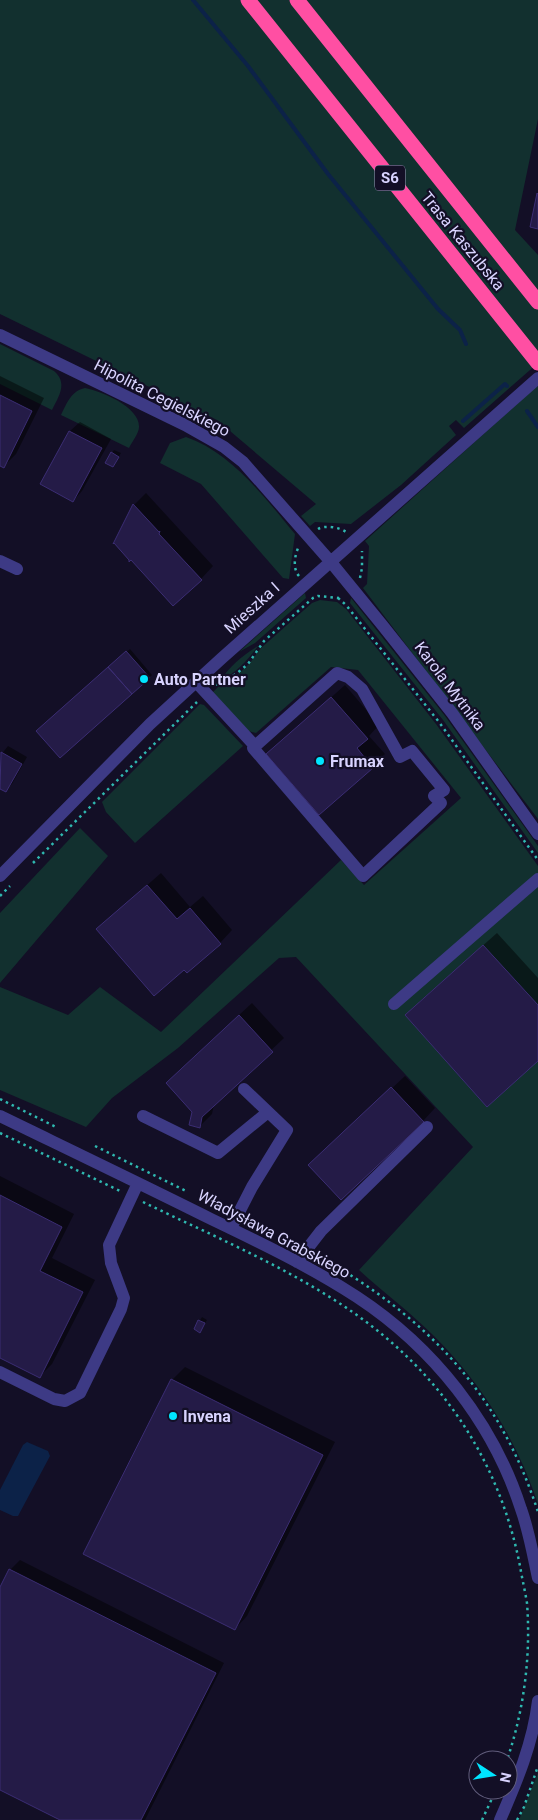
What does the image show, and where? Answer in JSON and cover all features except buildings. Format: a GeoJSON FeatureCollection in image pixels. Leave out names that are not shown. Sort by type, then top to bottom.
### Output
{"type":"FeatureCollection","features":[{"type":"Feature","properties":{"kind":"highway","name":"Trasa Kaszubska"},"geometry":{"type":"LineString","coordinates":[[248,0],[536,360]]}},
{"type":"Feature","properties":{"kind":"highway","name":"Trasa Kaszubska"},"geometry":{"type":"LineString","coordinates":[[297,0],[538,302]]}},
{"type":"Feature","properties":{"kind":"street","name":"Hipolita Cegielskiego"},"geometry":{"type":"LineString","coordinates":[[0,335],[186,425],[224,447],[243,462],[330,561]]}},
{"type":"Feature","properties":{"kind":"street","name":"Mieszka I"},"geometry":{"type":"LineString","coordinates":[[0,876],[150,724],[330,561],[538,378]]}},
{"type":"Feature","properties":{"kind":"street"},"geometry":{"type":"LineString","coordinates":[[0,561],[17,570]]}},
{"type":"Feature","properties":{"kind":"street","name":"Karola Mytnika"},"geometry":{"type":"LineString","coordinates":[[330,561],[452,713],[538,834]]}},
{"type":"Feature","properties":{"kind":"street"},"geometry":{"type":"LineString","coordinates":[[196,682],[253,743],[253,748],[363,876],[441,803],[434,796],[444,790],[412,751],[400,757],[362,689],[348,678],[337,673],[253,743]]}},
{"type":"Feature","properties":{"kind":"street"},"geometry":{"type":"LineString","coordinates":[[394,1004],[538,879]]}},
{"type":"Feature","properties":{"kind":"street"},"geometry":{"type":"LineString","coordinates":[[231,1228],[252,1187],[287,1130],[244,1089]]}},
{"type":"Feature","properties":{"kind":"street"},"geometry":{"type":"LineString","coordinates":[[143,1116],[218,1153],[268,1112]]}},
{"type":"Feature","properties":{"kind":"street","name":"Władysława Grabskiego"},"geometry":{"type":"LineString","coordinates":[[0,1116],[297,1262],[358,1298],[393,1324],[428,1356],[464,1399],[485,1428],[505,1467],[521,1508],[538,1578]]}},
{"type":"Feature","properties":{"kind":"street"},"geometry":{"type":"LineString","coordinates":[[297,1262],[321,1231],[427,1127]]}},
{"type":"Feature","properties":{"kind":"street"},"geometry":{"type":"LineString","coordinates":[[0,1372],[54,1399],[66,1401],[80,1393],[121,1309],[124,1298],[111,1264],[109,1245],[138,1183]]}},
{"type":"Feature","properties":{"kind":"street"},"geometry":{"type":"LineString","coordinates":[[500,1820],[524,1762],[538,1701]]}},
{"type":"Feature","properties":{"kind":"path"},"geometry":{"type":"LineString","coordinates":[[338,598],[346,605],[412,687],[538,860]]}},
{"type":"Feature","properties":{"kind":"path"},"geometry":{"type":"LineString","coordinates":[[26,869],[206,693],[248,664],[264,641],[307,602]]}},
{"type":"Feature","properties":{"kind":"path"},"geometry":{"type":"LineString","coordinates":[[0,896],[13,882]]}},
{"type":"Feature","properties":{"kind":"path"},"geometry":{"type":"LineString","coordinates":[[0,1133],[294,1276],[358,1316],[384,1336],[430,1381],[471,1435],[505,1507],[515,1543],[526,1602],[528,1659],[522,1703],[510,1750]]}},
{"type":"Feature","properties":{"kind":"path"},"geometry":{"type":"LineString","coordinates":[[517,1820],[524,1807],[538,1766]]}},
{"type":"Feature","properties":{"kind":"path"},"geometry":{"type":"LineString","coordinates":[[482,1820],[491,1800]]}},
{"type":"Feature","properties":{"kind":"green space"},"geometry":{"type":"Polygon","coordinates":[[[0,0],[538,0],[538,119],[515,230],[538,255],[538,363],[464,428],[456,420],[449,426],[456,435],[401,485],[351,524],[315,522],[310,526],[301,516],[316,504],[217,420],[0,314],[0,0]]]}},
{"type":"Feature","properties":{"kind":"green space"},"geometry":{"type":"Polygon","coordinates":[[[0,344],[54,371],[58,376],[61,380],[61,390],[52,410],[0,384],[0,344]]]}},
{"type":"Feature","properties":{"kind":"green space"},"geometry":{"type":"Polygon","coordinates":[[[537,386],[538,819],[363,588],[367,584],[369,546],[365,541],[537,386]]]}},
{"type":"Feature","properties":{"kind":"green space"},"geometry":{"type":"Polygon","coordinates":[[[85,388],[109,396],[133,413],[138,420],[139,429],[129,448],[61,415],[73,395],[85,388]]]}},
{"type":"Feature","properties":{"kind":"green space"},"geometry":{"type":"Polygon","coordinates":[[[186,437],[203,444],[233,465],[295,534],[289,579],[283,578],[201,484],[160,463],[170,443],[186,437]]]}},
{"type":"Feature","properties":{"kind":"green space"},"geometry":{"type":"Polygon","coordinates":[[[305,593],[306,598],[255,643],[239,652],[305,593]]]}},
{"type":"Feature","properties":{"kind":"green space"},"geometry":{"type":"Polygon","coordinates":[[[351,598],[445,716],[538,846],[538,853],[443,720],[350,603],[351,598]]]}},
{"type":"Feature","properties":{"kind":"green space"},"geometry":{"type":"Polygon","coordinates":[[[320,600],[337,602],[346,609],[436,724],[538,866],[538,1504],[520,1457],[496,1414],[467,1373],[425,1327],[359,1270],[473,1147],[296,957],[279,958],[178,1048],[112,1098],[86,1127],[0,1090],[0,987],[68,1015],[100,987],[161,1032],[341,860],[364,885],[461,798],[358,670],[331,667],[256,733],[248,731],[212,693],[221,684],[235,677],[249,664],[261,648],[312,603],[320,600]]]}},
{"type":"Feature","properties":{"kind":"green space"},"geometry":{"type":"Polygon","coordinates":[[[258,646],[241,666],[220,681],[237,662],[258,646]]]}},
{"type":"Feature","properties":{"kind":"green space"},"geometry":{"type":"Polygon","coordinates":[[[200,704],[204,705],[243,746],[135,843],[106,812],[102,802],[200,704]]]}},
{"type":"Feature","properties":{"kind":"green space"},"geometry":{"type":"Polygon","coordinates":[[[80,828],[108,856],[0,983],[0,913],[80,828]]]}},
{"type":"Feature","properties":{"kind":"green space"},"geometry":{"type":"Polygon","coordinates":[[[538,1773],[538,1820],[519,1820],[538,1773]]]}},
{"type":"Feature","properties":{"kind":"water"},"geometry":{"type":"Polygon","coordinates":[[[27,1442],[48,1451],[50,1456],[18,1516],[13,1516],[0,1510],[0,1490],[23,1445],[27,1442]]]}},
{"type":"Feature","properties":{"kind":"waterway"},"geometry":{"type":"LineString","coordinates":[[193,0],[248,66],[328,174],[438,309],[460,330],[466,344]]}},
{"type":"Feature","properties":{"kind":"waterway"},"geometry":{"type":"LineString","coordinates":[[463,421],[505,384],[507,386]]}},
{"type":"Feature","properties":{"kind":"waterway"},"geometry":{"type":"LineString","coordinates":[[527,411],[538,427]]}},
{"type":"Feature","properties":{"kind":"place","name":"Auto Partner"},"geometry":{"type":"Point","coordinates":[144,679]}},
{"type":"Feature","properties":{"kind":"place","name":"Frumax"},"geometry":{"type":"Point","coordinates":[320,761]}},
{"type":"Feature","properties":{"kind":"place","name":"Invena"},"geometry":{"type":"Point","coordinates":[173,1416]}}]}
